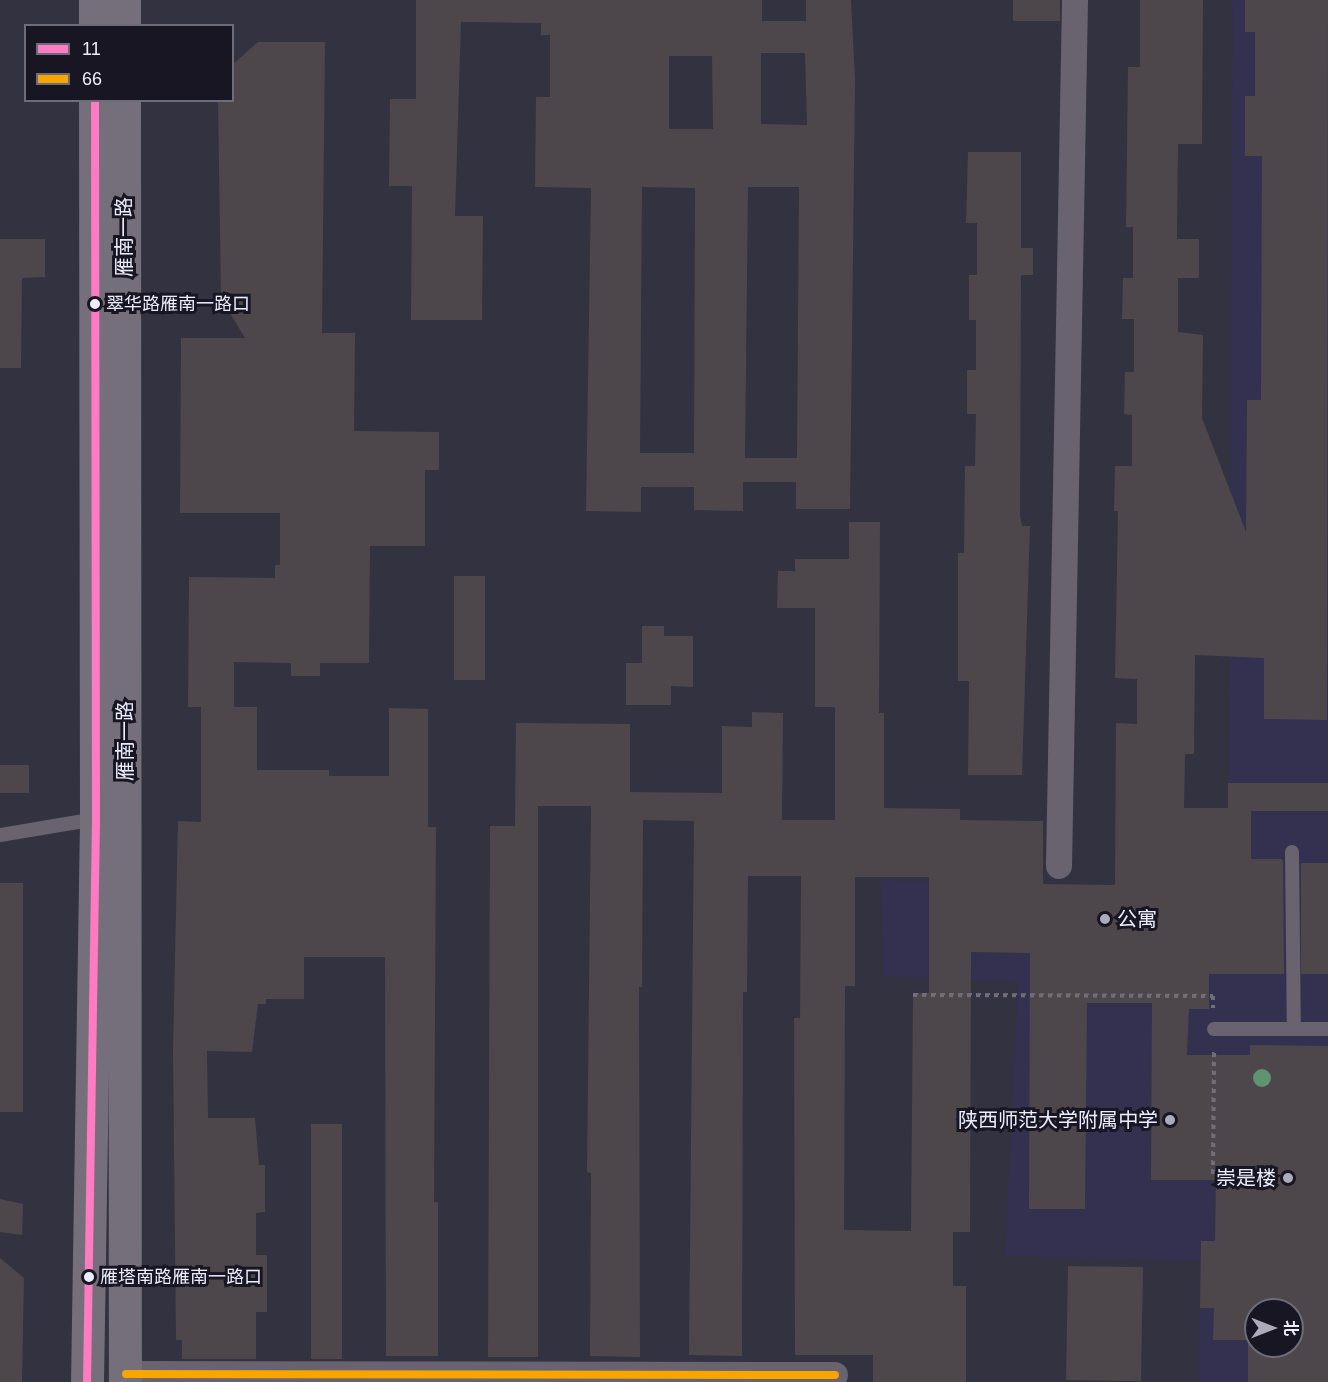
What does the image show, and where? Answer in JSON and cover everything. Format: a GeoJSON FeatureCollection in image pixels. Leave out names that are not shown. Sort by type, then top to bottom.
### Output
{"type":"FeatureCollection","features":[{"type":"Feature","properties":{"kind":"main road"},"geometry":{"type":"LineString","coordinates":[[95,0],[95,24]]}},
{"type":"Feature","properties":{"kind":"main road"},"geometry":{"type":"LineString","coordinates":[[124,0],[124,24]]}},
{"type":"Feature","properties":{"kind":"main road","name":"雁南一路"},"geometry":{"type":"LineString","coordinates":[[87,1382],[96,819],[95,102]]}},
{"type":"Feature","properties":{"kind":"main road","name":"雁南一路"},"geometry":{"type":"LineString","coordinates":[[124,102],[125,1378]]}},
{"type":"Feature","properties":{"kind":"street"},"geometry":{"type":"LineString","coordinates":[[1059,866],[1075,0]]}},
{"type":"Feature","properties":{"kind":"street"},"geometry":{"type":"LineString","coordinates":[[125,1378],[836,1375]]}},
{"type":"Feature","properties":{"kind":"lane"},"geometry":{"type":"LineString","coordinates":[[0,835],[96,819]]}},
{"type":"Feature","properties":{"kind":"lane"},"geometry":{"type":"LineString","coordinates":[[1292,852],[1294,1029]]}},
{"type":"Feature","properties":{"kind":"lane"},"geometry":{"type":"LineString","coordinates":[[1214,1029],[1328,1029]]}},
{"type":"Feature","properties":{"kind":"path"},"geometry":{"type":"LineString","coordinates":[[913,995],[1213,996],[1213,1174]]}},
{"type":"Feature","properties":{"kind":"shaded area","name":"陕西师范大学附属中学"},"geometry":{"type":"Polygon","coordinates":[[[1233,0],[1328,0],[1328,1382],[1199,1382],[1200,1261],[1005,1256],[1018,983],[883,976],[881,880],[1163,891],[1228,869],[1233,0]]]}},
{"type":"Feature","properties":{"kind":"building"},"geometry":{"type":"Polygon","coordinates":[[[416,0],[762,0],[762,21],[806,21],[806,0],[851,0],[855,81],[850,509],[796,509],[796,482],[743,482],[743,511],[694,510],[694,487],[641,487],[641,512],[586,511],[591,188],[535,187],[536,97],[550,97],[550,35],[541,35],[541,23],[461,22],[455,216],[483,216],[482,320],[411,320],[412,186],[389,186],[390,99],[416,99],[416,0]],[[761,53],[761,124],[807,125],[805,53],[761,53]],[[669,56],[669,129],[713,129],[712,56],[669,56]],[[642,187],[640,453],[694,453],[695,188],[642,187]],[[748,187],[745,458],[797,458],[799,187],[748,187]]]}},
{"type":"Feature","properties":{"kind":"building"},"geometry":{"type":"Polygon","coordinates":[[[1013,0],[1060,0],[1060,21],[1013,21],[1013,0]]]}},
{"type":"Feature","properties":{"kind":"building"},"geometry":{"type":"Polygon","coordinates":[[[1140,0],[1203,0],[1202,144],[1178,144],[1177,239],[1199,239],[1199,278],[1178,278],[1178,332],[1203,335],[1202,418],[1246,532],[1247,400],[1261,400],[1262,156],[1245,156],[1245,96],[1255,96],[1255,32],[1245,32],[1245,0],[1328,0],[1327,720],[1264,719],[1264,658],[1195,655],[1194,754],[1185,754],[1184,808],[1228,808],[1228,783],[1328,783],[1328,811],[1251,811],[1251,859],[1282,859],[1283,863],[1284,974],[1209,974],[1209,1009],[1189,1009],[1187,1055],[1250,1055],[1250,1045],[1328,1046],[1328,1382],[1248,1382],[1248,1358],[1304,1358],[1304,1298],[1244,1298],[1244,1340],[1213,1340],[1214,1308],[1200,1308],[1201,1241],[1215,1241],[1216,1180],[1151,1180],[1152,1003],[1087,1003],[1085,1209],[1029,1209],[1030,953],[971,952],[970,1232],[953,1232],[953,1286],[966,1286],[966,1382],[873,1382],[873,1355],[795,1355],[794,1018],[800,1018],[801,876],[748,876],[747,992],[743,992],[742,1356],[689,1355],[694,821],[643,820],[642,987],[639,987],[640,1357],[590,1356],[591,1173],[587,1172],[591,806],[538,806],[538,1357],[488,1357],[490,826],[515,826],[516,723],[630,724],[630,792],[722,793],[722,726],[752,727],[752,712],[783,713],[782,820],[835,820],[835,707],[815,707],[815,608],[777,608],[778,571],[795,571],[795,559],[849,559],[849,522],[880,522],[879,713],[884,713],[884,808],[960,809],[960,820],[1043,821],[1043,884],[1115,885],[1116,723],[1137,724],[1137,679],[1115,678],[1118,511],[1114,511],[1115,466],[1132,466],[1132,415],[1124,414],[1125,372],[1134,372],[1134,319],[1122,319],[1123,278],[1133,278],[1133,227],[1126,227],[1128,67],[1140,67],[1140,0]],[[855,877],[855,986],[845,986],[844,1230],[911,1231],[913,993],[929,993],[929,877],[855,877]]]}},
{"type":"Feature","properties":{"kind":"building"},"geometry":{"type":"Polygon","coordinates":[[[258,42],[325,42],[322,333],[355,333],[354,431],[439,432],[439,470],[425,470],[425,546],[370,546],[369,663],[320,663],[320,676],[291,676],[291,663],[234,662],[234,707],[257,707],[257,770],[329,770],[329,776],[389,776],[389,708],[428,709],[428,827],[436,827],[434,1202],[438,1202],[438,1356],[386,1356],[385,957],[304,957],[304,999],[266,999],[266,1004],[258,1004],[252,1052],[207,1051],[208,1118],[255,1118],[259,1165],[265,1165],[265,1212],[256,1213],[256,1255],[267,1255],[267,1312],[256,1312],[256,1359],[182,1359],[182,1340],[176,1340],[173,1050],[178,821],[201,822],[201,707],[188,707],[189,577],[275,578],[275,565],[280,565],[280,513],[180,513],[181,338],[245,338],[221,298],[218,102],[234,102],[234,63],[258,42]]]}},
{"type":"Feature","properties":{"kind":"building"},"geometry":{"type":"Polygon","coordinates":[[[968,152],[1021,152],[1021,248],[1033,248],[1033,275],[1021,275],[1020,516],[1022,526],[1030,526],[1022,775],[968,775],[969,681],[958,681],[958,553],[964,553],[965,466],[975,466],[976,414],[967,414],[967,370],[976,370],[976,320],[969,320],[969,275],[977,275],[977,223],[966,223],[968,152]]]}},
{"type":"Feature","properties":{"kind":"building"},"geometry":{"type":"Polygon","coordinates":[[[0,239],[45,239],[45,277],[22,278],[21,368],[0,368],[0,239]]]}},
{"type":"Feature","properties":{"kind":"building"},"geometry":{"type":"Polygon","coordinates":[[[454,576],[485,576],[485,680],[454,680],[454,576]]]}},
{"type":"Feature","properties":{"kind":"building"},"geometry":{"type":"Polygon","coordinates":[[[642,626],[664,626],[664,636],[693,636],[693,687],[671,686],[671,705],[626,705],[626,663],[642,663],[642,626]]]}},
{"type":"Feature","properties":{"kind":"building"},"geometry":{"type":"Polygon","coordinates":[[[0,765],[29,765],[29,793],[0,793],[0,765]]]}},
{"type":"Feature","properties":{"kind":"building"},"geometry":{"type":"Polygon","coordinates":[[[1301,863],[1328,863],[1328,974],[1301,974],[1301,863]]]}},
{"type":"Feature","properties":{"kind":"building"},"geometry":{"type":"Polygon","coordinates":[[[0,883],[23,883],[23,1112],[0,1112],[0,883]]]}},
{"type":"Feature","properties":{"kind":"building"},"geometry":{"type":"Polygon","coordinates":[[[311,1124],[342,1124],[342,1359],[311,1359],[311,1124]]]}},
{"type":"Feature","properties":{"kind":"building"},"geometry":{"type":"Polygon","coordinates":[[[0,1199],[23,1204],[22,1235],[0,1232],[0,1199]]]}},
{"type":"Feature","properties":{"kind":"building"},"geometry":{"type":"Polygon","coordinates":[[[0,1258],[24,1278],[22,1382],[0,1382],[0,1258]]]}},
{"type":"Feature","properties":{"kind":"building"},"geometry":{"type":"Polygon","coordinates":[[[1068,1266],[1143,1267],[1141,1381],[1066,1380],[1068,1266]]]}},
{"type":"Feature","properties":{"kind":"transit line","name":"11"},"geometry":{"type":"LineString","coordinates":[[87,1382],[96,819],[95,102]]}},
{"type":"Feature","properties":{"kind":"transit line","name":"66"},"geometry":{"type":"LineString","coordinates":[[126,1374],[835,1375]]}},
{"type":"Feature","properties":{"kind":"place","name":"翠华路雁南一路口"},"geometry":{"type":"Point","coordinates":[95,304]}},
{"type":"Feature","properties":{"kind":"place","name":"公寓"},"geometry":{"type":"Point","coordinates":[1105,919]}},
{"type":"Feature","properties":{"kind":"place","name":"陕西师范大学附属中学"},"geometry":{"type":"Point","coordinates":[1170,1120]}},
{"type":"Feature","properties":{"kind":"place","name":"崇是楼"},"geometry":{"type":"Point","coordinates":[1288,1178]}},
{"type":"Feature","properties":{"kind":"place","name":"雁塔南路雁南一路口"},"geometry":{"type":"Point","coordinates":[89,1277]}}]}
